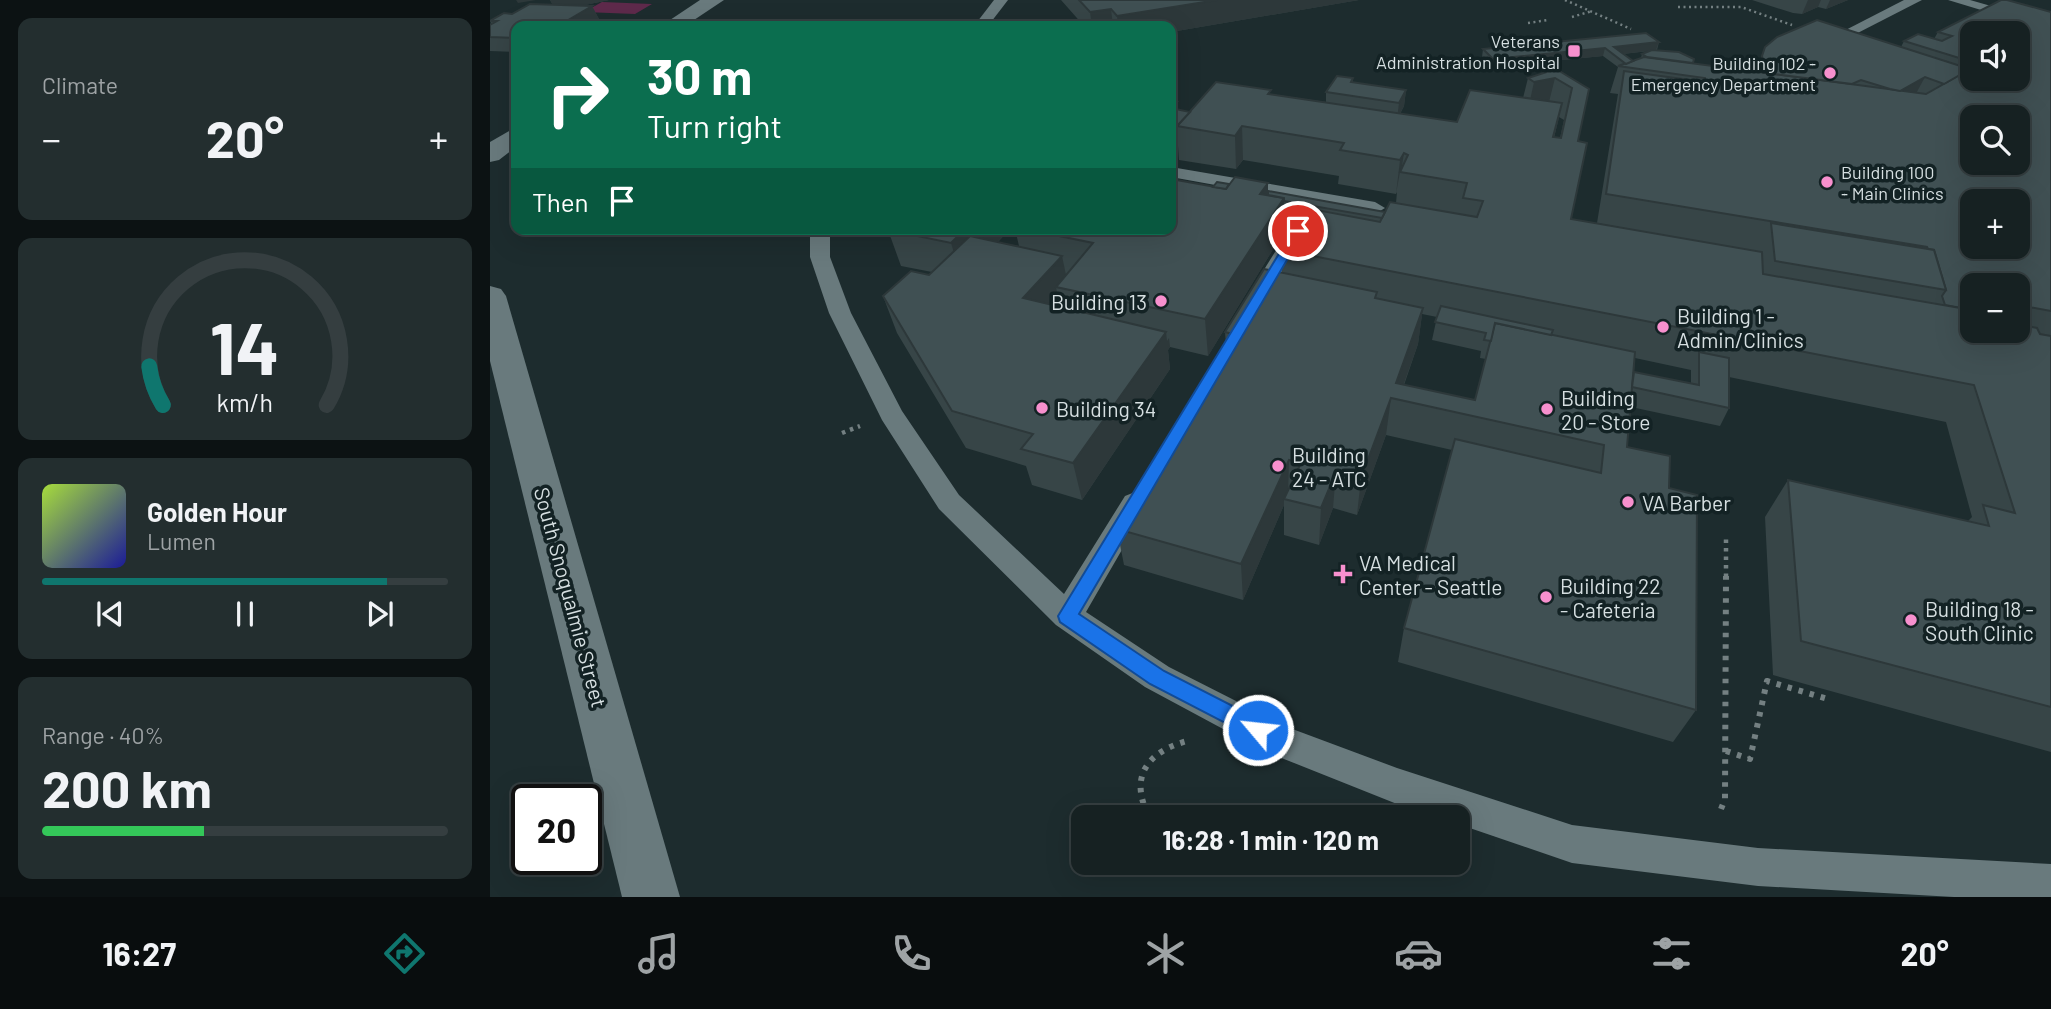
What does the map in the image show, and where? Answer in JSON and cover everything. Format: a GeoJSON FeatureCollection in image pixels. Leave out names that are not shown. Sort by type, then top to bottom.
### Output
{"type":"FeatureCollection","features":[{"type":"Feature","properties":{"kind":"street"},"geometry":{"type":"LineString","coordinates":[[684,21],[714,0]]}},
{"type":"Feature","properties":{"kind":"street"},"geometry":{"type":"LineString","coordinates":[[490,154],[511,139]]}},
{"type":"Feature","properties":{"kind":"street","name":"South Snoqualmie Street"},"geometry":{"type":"LineString","coordinates":[[490,296],[651,897]]}},
{"type":"Feature","properties":{"kind":"lane"},"geometry":{"type":"LineString","coordinates":[[985,21],[1001,0]]}},
{"type":"Feature","properties":{"kind":"lane"},"geometry":{"type":"LineString","coordinates":[[1839,37],[1915,0]]}},
{"type":"Feature","properties":{"kind":"lane"},"geometry":{"type":"LineString","coordinates":[[1955,0],[2051,27]]}},
{"type":"Feature","properties":{"kind":"lane"},"geometry":{"type":"LineString","coordinates":[[1176,173],[1375,208]]}},
{"type":"Feature","properties":{"kind":"lane"},"geometry":{"type":"LineString","coordinates":[[1240,327],[1298,231]]}},
{"type":"Feature","properties":{"kind":"lane"},"geometry":{"type":"LineString","coordinates":[[820,235],[820,257],[841,313],[891,414],[949,502],[1067,616],[1157,677],[1276,739],[1397,786],[1572,844],[1758,867],[2051,883]]}},
{"type":"Feature","properties":{"kind":"lane"},"geometry":{"type":"LineString","coordinates":[[1067,616],[1147,482]]}},
{"type":"Feature","properties":{"kind":"path"},"geometry":{"type":"LineString","coordinates":[[1565,0],[1631,29]]}},
{"type":"Feature","properties":{"kind":"path"},"geometry":{"type":"LineString","coordinates":[[1678,7],[1741,7],[1793,24]]}},
{"type":"Feature","properties":{"kind":"path"},"geometry":{"type":"LineString","coordinates":[[1572,17],[1593,11]]}},
{"type":"Feature","properties":{"kind":"path"},"geometry":{"type":"LineString","coordinates":[[1528,23],[1548,20]]}},
{"type":"Feature","properties":{"kind":"path"},"geometry":{"type":"LineString","coordinates":[[1721,809],[1726,799],[1726,535]]}},
{"type":"Feature","properties":{"kind":"path"},"geometry":{"type":"LineString","coordinates":[[1726,751],[1750,759],[1766,681],[1828,699]]}},
{"type":"Feature","properties":{"kind":"path"},"geometry":{"type":"LineString","coordinates":[[1144,805],[1138,792],[1139,780],[1147,761],[1174,743],[1194,740],[1205,742]]}},
{"type":"Feature","properties":{"kind":"shaded area"},"geometry":{"type":"Polygon","coordinates":[[[602,2],[652,4],[635,14],[584,12],[602,2]]]}},
{"type":"Feature","properties":{"kind":"building"},"geometry":{"type":"Polygon","coordinates":[[[1079,0],[1217,0],[1117,16],[1111,9],[1090,12],[1079,0]]]}},
{"type":"Feature","properties":{"kind":"building","name":"Building 100 - Main Clinics"},"geometry":{"type":"Polygon","coordinates":[[[2001,0],[2051,12],[2051,311],[2030,307],[2030,273],[1960,273],[1960,308],[1945,305],[1942,296],[1946,290],[1934,250],[1927,247],[1606,194],[1624,71],[1705,82],[1705,78],[1618,66],[1644,57],[1926,94],[1960,75],[1960,91],[2030,91],[2030,21],[1960,21],[1960,58],[1904,41],[1918,34],[1942,41],[1952,36],[1938,32],[2001,0]]]}},
{"type":"Feature","properties":{"kind":"building"},"geometry":{"type":"Polygon","coordinates":[[[530,4],[592,6],[566,21],[511,21],[511,38],[490,37],[490,25],[497,21],[490,21],[504,13],[512,14],[530,4]]]}},
{"type":"Feature","properties":{"kind":"building"},"geometry":{"type":"Polygon","coordinates":[[[1817,20],[1960,66],[1960,75],[1944,84],[1925,77],[1900,91],[1861,80],[1852,84],[1766,73],[1762,56],[1765,47],[1777,37],[1817,20]]]}},
{"type":"Feature","properties":{"kind":"building"},"geometry":{"type":"Polygon","coordinates":[[[1646,33],[1659,42],[1614,47],[1633,61],[1626,64],[1605,48],[1493,59],[1483,49],[1646,33]]]}},
{"type":"Feature","properties":{"kind":"building"},"geometry":{"type":"Polygon","coordinates":[[[1652,50],[1679,52],[1694,59],[1693,63],[1642,54],[1652,50]]]}},
{"type":"Feature","properties":{"kind":"building"},"geometry":{"type":"Polygon","coordinates":[[[1556,69],[1589,89],[1578,141],[1587,143],[1571,219],[1762,252],[1763,274],[1960,308],[1960,343],[2030,343],[2030,327],[2037,328],[2040,334],[2051,336],[2051,707],[1801,641],[1788,480],[1989,526],[1983,505],[2015,513],[1974,385],[1282,250],[1306,208],[1380,222],[1390,202],[1477,217],[1483,201],[1463,198],[1467,183],[1400,172],[1408,155],[1404,153],[1400,160],[1340,150],[1344,143],[1242,126],[1235,136],[1177,126],[1216,82],[1271,90],[1268,94],[1457,122],[1470,90],[1562,103],[1553,137],[1561,138],[1572,88],[1555,78],[1534,82],[1528,78],[1556,69]]]}},
{"type":"Feature","properties":{"kind":"building"},"geometry":{"type":"Polygon","coordinates":[[[1337,76],[1353,78],[1351,82],[1406,90],[1399,103],[1326,92],[1337,76]]]}},
{"type":"Feature","properties":{"kind":"building"},"geometry":{"type":"Polygon","coordinates":[[[1176,109],[1190,112],[1177,126],[1177,130],[1176,109]]]}},
{"type":"Feature","properties":{"kind":"building"},"geometry":{"type":"Polygon","coordinates":[[[1235,177],[1268,183],[1260,194],[1284,198],[1205,319],[1056,287],[1093,243],[1054,235],[1176,235],[1176,180],[1226,189],[1235,177]]]}},
{"type":"Feature","properties":{"kind":"building"},"geometry":{"type":"Polygon","coordinates":[[[1217,182],[1229,184],[1226,189],[1213,187],[1217,182]]]}},
{"type":"Feature","properties":{"kind":"building"},"geometry":{"type":"Polygon","coordinates":[[[1268,191],[1385,212],[1382,218],[1284,201],[1284,198],[1268,195],[1268,191]]]}},
{"type":"Feature","properties":{"kind":"building"},"geometry":{"type":"Polygon","coordinates":[[[1771,223],[1934,250],[1946,290],[1775,261],[1771,223]]]}},
{"type":"Feature","properties":{"kind":"building"},"geometry":{"type":"Polygon","coordinates":[[[912,235],[959,235],[951,243],[912,235]]]}},
{"type":"Feature","properties":{"kind":"building","name":"Building 34"},"geometry":{"type":"Polygon","coordinates":[[[970,236],[1062,256],[1023,298],[1166,332],[1073,463],[1021,449],[1033,434],[952,411],[883,296],[911,271],[929,275],[970,236]]]}},
{"type":"Feature","properties":{"kind":"building"},"geometry":{"type":"Polygon","coordinates":[[[1264,269],[1377,292],[1375,298],[1423,308],[1396,383],[1475,400],[1495,323],[1635,352],[1627,447],[1670,456],[1669,488],[1697,495],[1696,710],[1404,628],[1455,439],[1601,473],[1604,445],[1391,398],[1361,478],[1336,472],[1321,508],[1284,499],[1301,463],[1289,460],[1241,564],[1117,529],[1233,334],[1225,332],[1264,269]]]}},
{"type":"Feature","properties":{"kind":"building"},"geometry":{"type":"Polygon","coordinates":[[[1441,306],[1553,330],[1551,335],[1495,323],[1491,341],[1484,340],[1486,333],[1435,322],[1441,306]]]}},
{"type":"Feature","properties":{"kind":"building"},"geometry":{"type":"Polygon","coordinates":[[[1699,352],[1729,358],[1729,408],[1632,387],[1634,372],[1699,385],[1699,352]]]}},
{"type":"Feature","properties":{"kind":"place","name":"Veterans Administration Hospital"},"geometry":{"type":"Point","coordinates":[1574,51]}},
{"type":"Feature","properties":{"kind":"place","name":"Building 102 - Emergency Department"},"geometry":{"type":"Point","coordinates":[1830,73]}},
{"type":"Feature","properties":{"kind":"place","name":"Building 100 - Main Clinics"},"geometry":{"type":"Point","coordinates":[1827,182]}},
{"type":"Feature","properties":{"kind":"place","name":"Building 13"},"geometry":{"type":"Point","coordinates":[1161,301]}},
{"type":"Feature","properties":{"kind":"place","name":"Building 1 - Admin/Clinics"},"geometry":{"type":"Point","coordinates":[1663,327]}},
{"type":"Feature","properties":{"kind":"place","name":"Building 34"},"geometry":{"type":"Point","coordinates":[1042,408]}},
{"type":"Feature","properties":{"kind":"place","name":"Building 20 - Store"},"geometry":{"type":"Point","coordinates":[1547,409]}},
{"type":"Feature","properties":{"kind":"place","name":"Building 24 - ATC"},"geometry":{"type":"Point","coordinates":[1278,466]}},
{"type":"Feature","properties":{"kind":"place","name":"VA Barber"},"geometry":{"type":"Point","coordinates":[1628,502]}},
{"type":"Feature","properties":{"kind":"place","name":"VA Medical Center - Seattle"},"geometry":{"type":"Point","coordinates":[1343,574]}},
{"type":"Feature","properties":{"kind":"place","name":"Building 22 - Cafeteria"},"geometry":{"type":"Point","coordinates":[1546,597]}},
{"type":"Feature","properties":{"kind":"place","name":"Building 18 - South Clinic"},"geometry":{"type":"Point","coordinates":[1911,620]}},
{"type":"Feature","properties":{"kind":"route"},"geometry":{"type":"LineString","coordinates":[[1258,730],[1157,677],[1067,616],[1298,231]]}}]}
